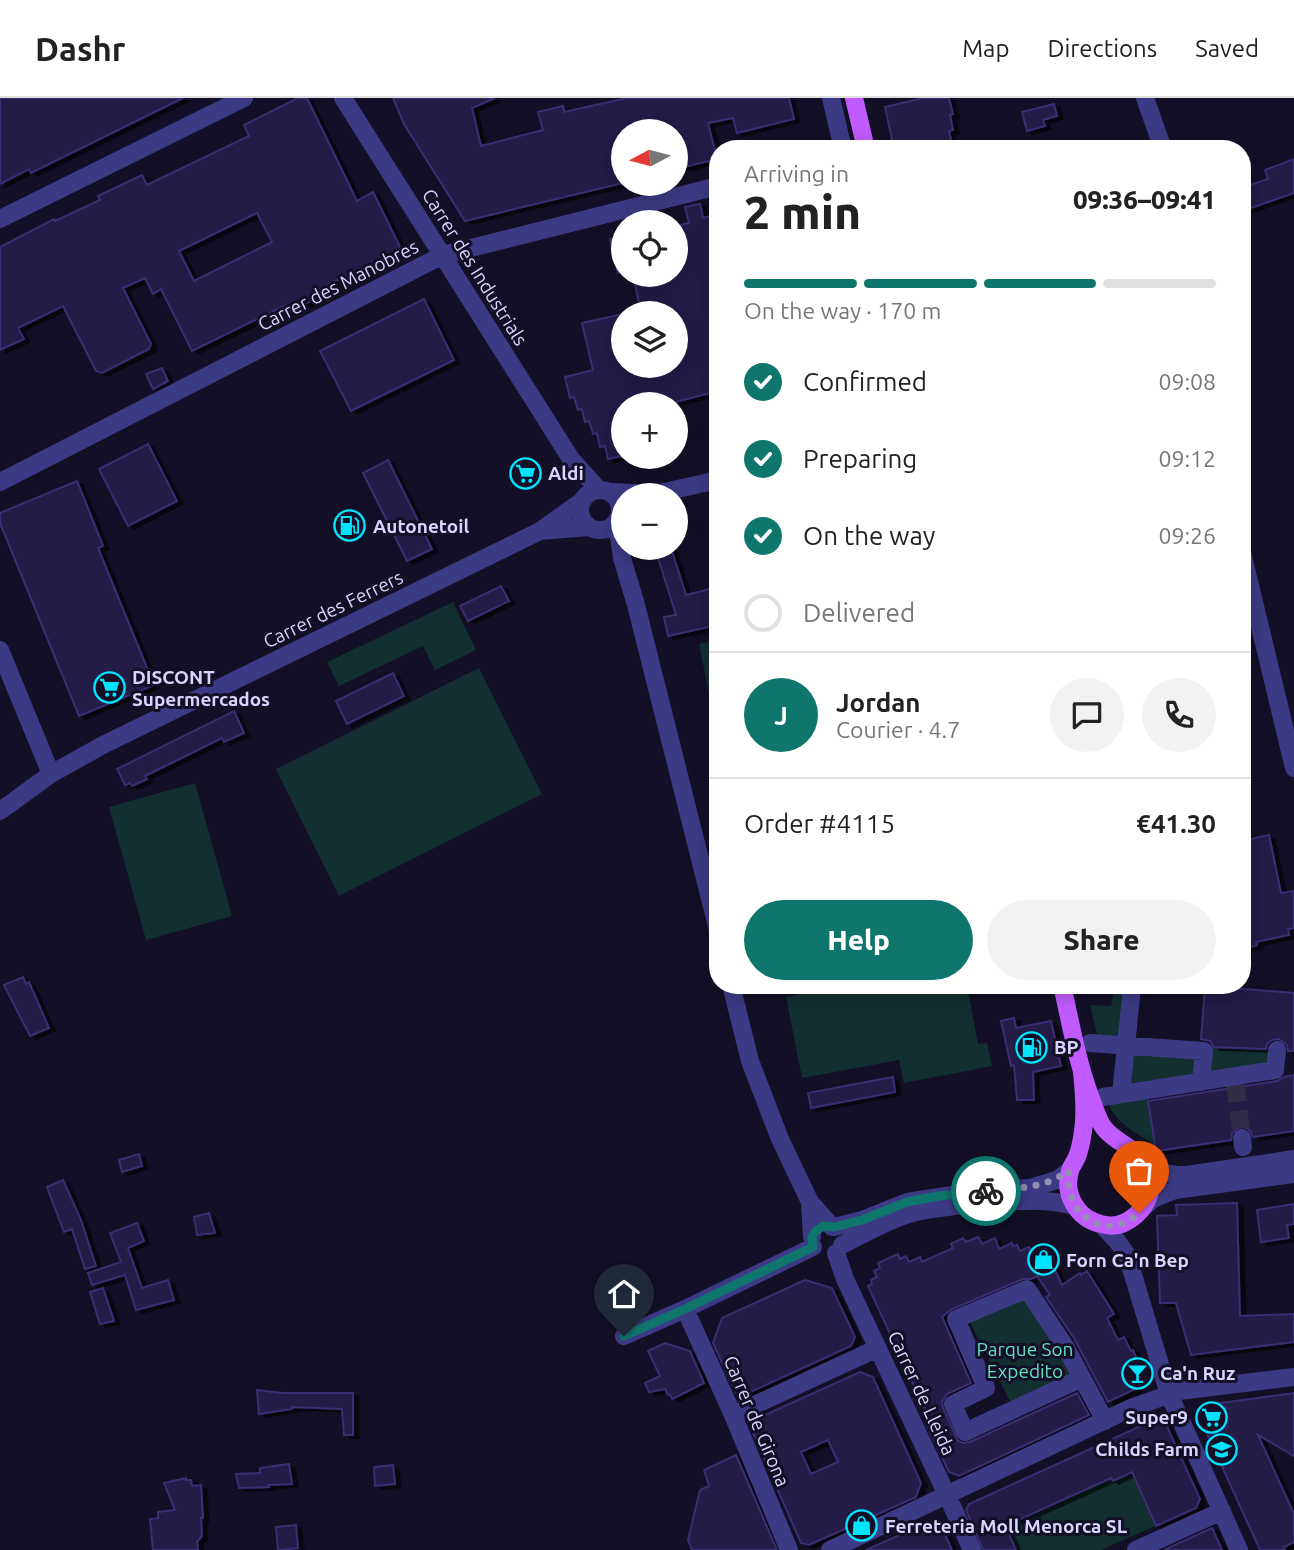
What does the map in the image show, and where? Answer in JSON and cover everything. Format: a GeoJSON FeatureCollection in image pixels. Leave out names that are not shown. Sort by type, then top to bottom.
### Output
{"type":"FeatureCollection","features":[{"type":"Feature","properties":{"kind":"main road"},"geometry":{"type":"LineString","coordinates":[[854,98],[864,140]]}},
{"type":"Feature","properties":{"kind":"main road"},"geometry":{"type":"LineString","coordinates":[[1064,994],[1082,1072],[1104,1128],[1142,1157],[1150,1176],[1151,1187],[1144,1207],[1127,1222],[1110,1226],[1086,1218],[1074,1206],[1068,1189],[1083,1129],[1082,1072]]}},
{"type":"Feature","properties":{"kind":"main road"},"geometry":{"type":"LineString","coordinates":[[1073,1165],[1084,1150],[1093,1145],[1115,1142],[1126,1145]]}},
{"type":"Feature","properties":{"kind":"street"},"geometry":{"type":"LineString","coordinates":[[0,219],[244,98]]}},
{"type":"Feature","properties":{"kind":"street","name":"Carrer des Industrials"},"geometry":{"type":"LineString","coordinates":[[343,98],[594,495]]}},
{"type":"Feature","properties":{"kind":"street"},"geometry":{"type":"LineString","coordinates":[[831,98],[841,140]]}},
{"type":"Feature","properties":{"kind":"street"},"geometry":{"type":"LineString","coordinates":[[1145,98],[1160,140]]}},
{"type":"Feature","properties":{"kind":"street","name":"Carrer des Manobres"},"geometry":{"type":"LineString","coordinates":[[0,482],[443,255],[709,188]]}},
{"type":"Feature","properties":{"kind":"street"},"geometry":{"type":"LineString","coordinates":[[688,487],[709,482]]}},
{"type":"Feature","properties":{"kind":"street"},"geometry":{"type":"LineString","coordinates":[[611,495],[594,495],[580,508],[581,515],[611,542]]}},
{"type":"Feature","properties":{"kind":"street"},"geometry":{"type":"LineString","coordinates":[[594,495],[611,500]]}},
{"type":"Feature","properties":{"kind":"street","name":"Carrer des Ferrers"},"geometry":{"type":"LineString","coordinates":[[0,811],[51,774],[103,745],[540,531],[594,495]]}},
{"type":"Feature","properties":{"kind":"street"},"geometry":{"type":"LineString","coordinates":[[594,528],[611,526]]}},
{"type":"Feature","properties":{"kind":"street","name":"Carrer des Ferrers"},"geometry":{"type":"LineString","coordinates":[[540,531],[594,528]]}},
{"type":"Feature","properties":{"kind":"street"},"geometry":{"type":"LineString","coordinates":[[623,560],[709,894]]}},
{"type":"Feature","properties":{"kind":"street"},"geometry":{"type":"LineString","coordinates":[[1251,589],[1294,768]]}},
{"type":"Feature","properties":{"kind":"street"},"geometry":{"type":"LineString","coordinates":[[0,650],[51,774]]}},
{"type":"Feature","properties":{"kind":"street"},"geometry":{"type":"LineString","coordinates":[[733,994],[750,1060],[780,1139],[810,1202],[841,1235],[839,1249]]}},
{"type":"Feature","properties":{"kind":"street"},"geometry":{"type":"LineString","coordinates":[[1131,994],[1126,1046],[1112,1096],[1201,1082],[1234,1080],[1275,1070],[1277,1050]]}},
{"type":"Feature","properties":{"kind":"street"},"geometry":{"type":"LineString","coordinates":[[1090,1043],[1204,1051],[1201,1082]]}},
{"type":"Feature","properties":{"kind":"street"},"geometry":{"type":"LineString","coordinates":[[1142,1157],[1156,1170],[1177,1175],[1294,1159]]}},
{"type":"Feature","properties":{"kind":"street"},"geometry":{"type":"LineString","coordinates":[[624,1336],[685,1309],[813,1242],[818,1228],[823,1226],[833,1227],[862,1220],[907,1202],[971,1192],[1030,1188],[1056,1180],[1073,1165]]}},
{"type":"Feature","properties":{"kind":"street"},"geometry":{"type":"LineString","coordinates":[[1144,1207],[1153,1199],[1175,1190],[1294,1174]]}},
{"type":"Feature","properties":{"kind":"street"},"geometry":{"type":"LineString","coordinates":[[810,1202],[813,1242],[820,1255],[831,1256],[876,1227],[910,1214],[940,1208],[1031,1200],[1074,1206]]}},
{"type":"Feature","properties":{"kind":"street"},"geometry":{"type":"LineString","coordinates":[[1102,1225],[1126,1255],[1169,1394],[1239,1550]]}},
{"type":"Feature","properties":{"kind":"street","name":"Carrer de Lleida"},"geometry":{"type":"LineString","coordinates":[[839,1249],[845,1279],[972,1550]]}},
{"type":"Feature","properties":{"kind":"street"},"geometry":{"type":"LineString","coordinates":[[1082,1378],[965,1432],[953,1404],[986,1388],[956,1319],[1027,1289],[1066,1348],[1105,1421]]}},
{"type":"Feature","properties":{"kind":"street","name":"Carrer de Girona"},"geometry":{"type":"LineString","coordinates":[[685,1309],[789,1550]]}},
{"type":"Feature","properties":{"kind":"street"},"geometry":{"type":"LineString","coordinates":[[733,1415],[878,1348]]}},
{"type":"Feature","properties":{"kind":"street"},"geometry":{"type":"LineString","coordinates":[[831,1550],[1131,1408],[1169,1394],[1294,1377]]}},
{"type":"Feature","properties":{"kind":"street"},"geometry":{"type":"LineString","coordinates":[[1136,1550],[1222,1511]]}},
{"type":"Feature","properties":{"kind":"green space"},"geometry":{"type":"Polygon","coordinates":[[[453,602],[476,650],[435,670],[423,646],[339,686],[327,662],[453,602]]]}},
{"type":"Feature","properties":{"kind":"green space"},"geometry":{"type":"Polygon","coordinates":[[[709,642],[709,693],[699,644],[709,642]]]}},
{"type":"Feature","properties":{"kind":"green space"},"geometry":{"type":"Polygon","coordinates":[[[479,668],[542,794],[339,896],[276,769],[479,668]]]}},
{"type":"Feature","properties":{"kind":"green space"},"geometry":{"type":"Polygon","coordinates":[[[195,783],[232,916],[146,940],[109,807],[195,783]]]}},
{"type":"Feature","properties":{"kind":"green space"},"geometry":{"type":"Polygon","coordinates":[[[800,994],[969,994],[978,1044],[987,1043],[992,1066],[904,1083],[899,1060],[802,1078],[786,997],[800,994]]]}},
{"type":"Feature","properties":{"kind":"green space"},"geometry":{"type":"Polygon","coordinates":[[[1113,994],[1125,994],[1121,1039],[1098,1038],[1090,1005],[1111,1006],[1113,994]]]}},
{"type":"Feature","properties":{"kind":"green space"},"geometry":{"type":"Polygon","coordinates":[[[1211,1046],[1270,1049],[1269,1066],[1208,1076],[1211,1046]]]}},
{"type":"Feature","properties":{"kind":"green space"},"geometry":{"type":"Polygon","coordinates":[[[1133,1052],[1198,1058],[1197,1075],[1131,1083],[1133,1052]]]}},
{"type":"Feature","properties":{"kind":"green space"},"geometry":{"type":"Polygon","coordinates":[[[1148,1097],[1156,1147],[1121,1122],[1108,1102],[1148,1097]]]}},
{"type":"Feature","properties":{"kind":"green space","name":"Parque Son Expedito"},"geometry":{"type":"Polygon","coordinates":[[[1023,1296],[1073,1373],[1011,1403],[970,1322],[1023,1296]]]}},
{"type":"Feature","properties":{"kind":"green space"},"geometry":{"type":"Polygon","coordinates":[[[1131,1473],[1155,1526],[1101,1550],[1017,1550],[1008,1528],[1111,1478],[1113,1481],[1131,1473]]]}},
{"type":"Feature","properties":{"kind":"building"},"geometry":{"type":"Polygon","coordinates":[[[0,98],[183,98],[31,173],[29,169],[0,184],[0,98]]]}},
{"type":"Feature","properties":{"kind":"building"},"geometry":{"type":"Polygon","coordinates":[[[298,98],[307,98],[357,201],[373,192],[401,249],[314,292],[317,298],[292,311],[288,304],[192,351],[161,289],[153,294],[145,278],[123,288],[151,344],[149,349],[102,373],[96,371],[63,306],[18,328],[24,339],[0,350],[0,247],[54,219],[55,221],[100,200],[98,196],[142,175],[147,185],[249,136],[244,125],[298,98]],[[257,213],[179,251],[194,281],[272,242],[257,213]]]}},
{"type":"Feature","properties":{"kind":"building"},"geometry":{"type":"Polygon","coordinates":[[[393,98],[495,98],[472,108],[481,146],[543,130],[538,112],[563,106],[564,112],[627,98],[789,98],[794,119],[737,133],[733,118],[708,123],[712,140],[709,140],[709,161],[688,166],[688,119],[611,119],[611,186],[465,221],[404,124],[393,98]]]}},
{"type":"Feature","properties":{"kind":"building"},"geometry":{"type":"Polygon","coordinates":[[[923,98],[949,98],[953,114],[950,115],[953,130],[949,131],[951,140],[892,140],[885,107],[923,98]]]}},
{"type":"Feature","properties":{"kind":"building"},"geometry":{"type":"Polygon","coordinates":[[[1054,104],[1057,116],[1043,120],[1045,126],[1027,131],[1022,112],[1054,104]]]}},
{"type":"Feature","properties":{"kind":"building"},"geometry":{"type":"Polygon","coordinates":[[[1294,159],[1294,193],[1251,208],[1251,185],[1268,179],[1265,170],[1294,159]]]}},
{"type":"Feature","properties":{"kind":"building"},"geometry":{"type":"Polygon","coordinates":[[[700,204],[703,218],[709,216],[709,393],[688,399],[688,392],[611,392],[611,458],[608,459],[605,446],[600,447],[597,433],[593,434],[589,421],[585,422],[582,409],[578,410],[574,397],[570,398],[565,377],[593,370],[582,323],[611,317],[611,378],[688,378],[688,301],[638,301],[636,287],[688,287],[689,223],[688,210],[685,207],[700,204]]]}},
{"type":"Feature","properties":{"kind":"building"},"geometry":{"type":"Polygon","coordinates":[[[424,299],[454,360],[351,411],[320,351],[424,299]]]}},
{"type":"Feature","properties":{"kind":"building"},"geometry":{"type":"Polygon","coordinates":[[[162,368],[168,381],[153,389],[146,374],[162,368]]]}},
{"type":"Feature","properties":{"kind":"building"},"geometry":{"type":"Polygon","coordinates":[[[148,444],[177,501],[128,526],[99,469],[148,444]]]}},
{"type":"Feature","properties":{"kind":"building"},"geometry":{"type":"Polygon","coordinates":[[[388,460],[432,549],[407,561],[363,473],[388,460]]]}},
{"type":"Feature","properties":{"kind":"building"},"geometry":{"type":"Polygon","coordinates":[[[77,481],[103,546],[98,548],[154,685],[79,716],[0,523],[0,513],[77,481]]]}},
{"type":"Feature","properties":{"kind":"building"},"geometry":{"type":"Polygon","coordinates":[[[659,560],[675,560],[686,595],[709,589],[709,627],[668,636],[664,617],[676,615],[659,560]]]}},
{"type":"Feature","properties":{"kind":"building"},"geometry":{"type":"Polygon","coordinates":[[[501,586],[509,601],[468,621],[460,606],[501,586]]]}},
{"type":"Feature","properties":{"kind":"building"},"geometry":{"type":"Polygon","coordinates":[[[393,673],[404,696],[347,724],[336,701],[393,673]]]}},
{"type":"Feature","properties":{"kind":"building"},"geometry":{"type":"Polygon","coordinates":[[[234,711],[244,733],[224,742],[222,738],[145,776],[147,779],[132,786],[130,783],[125,785],[117,769],[234,711]]]}},
{"type":"Feature","properties":{"kind":"building"},"geometry":{"type":"Polygon","coordinates":[[[1269,835],[1281,893],[1294,891],[1294,928],[1288,929],[1289,935],[1256,942],[1257,945],[1251,947],[1251,839],[1269,835]]]}},
{"type":"Feature","properties":{"kind":"building"},"geometry":{"type":"Polygon","coordinates":[[[23,977],[26,984],[29,982],[49,1028],[30,1036],[4,985],[23,977]]]}},
{"type":"Feature","properties":{"kind":"building"},"geometry":{"type":"Polygon","coordinates":[[[1251,990],[1294,993],[1294,1051],[1288,1051],[1287,1045],[1279,1039],[1272,1040],[1266,1049],[1214,1047],[1210,1041],[1201,1039],[1204,994],[1251,994],[1251,990]]]}},
{"type":"Feature","properties":{"kind":"building"},"geometry":{"type":"Polygon","coordinates":[[[1014,1018],[1016,1028],[1051,1021],[1061,1066],[1033,1072],[1034,1100],[1017,1100],[1014,1065],[1011,1066],[1001,1021],[1014,1018]]]}},
{"type":"Feature","properties":{"kind":"building"},"geometry":{"type":"Polygon","coordinates":[[[1294,1075],[1294,1131],[1253,1137],[1247,1128],[1240,1127],[1232,1133],[1231,1140],[1156,1151],[1148,1101],[1277,1081],[1294,1075]]]}},
{"type":"Feature","properties":{"kind":"building"},"geometry":{"type":"Polygon","coordinates":[[[893,1077],[895,1092],[811,1108],[808,1093],[893,1077]]]}},
{"type":"Feature","properties":{"kind":"building"},"geometry":{"type":"Polygon","coordinates":[[[139,1154],[142,1166],[122,1172],[119,1160],[139,1154]]]}},
{"type":"Feature","properties":{"kind":"building"},"geometry":{"type":"Polygon","coordinates":[[[63,1180],[81,1220],[96,1266],[85,1269],[72,1229],[64,1232],[47,1187],[63,1180]]]}},
{"type":"Feature","properties":{"kind":"building"},"geometry":{"type":"Polygon","coordinates":[[[1237,1203],[1240,1316],[1294,1314],[1294,1342],[1191,1355],[1176,1303],[1160,1303],[1157,1216],[1177,1215],[1176,1205],[1237,1203]]]}},
{"type":"Feature","properties":{"kind":"building"},"geometry":{"type":"Polygon","coordinates":[[[1294,1204],[1294,1224],[1287,1225],[1289,1238],[1261,1242],[1257,1210],[1294,1204]]]}},
{"type":"Feature","properties":{"kind":"building"},"geometry":{"type":"Polygon","coordinates":[[[209,1213],[215,1233],[197,1235],[194,1217],[209,1213]]]}},
{"type":"Feature","properties":{"kind":"building"},"geometry":{"type":"Polygon","coordinates":[[[137,1223],[144,1241],[128,1248],[142,1288],[168,1280],[174,1300],[136,1310],[125,1275],[92,1285],[88,1273],[121,1262],[110,1233],[137,1223]]]}},
{"type":"Feature","properties":{"kind":"building"},"geometry":{"type":"Polygon","coordinates":[[[978,1237],[982,1244],[995,1238],[999,1249],[1012,1243],[1013,1246],[1017,1245],[1020,1251],[1029,1247],[1035,1259],[1047,1253],[1062,1285],[1087,1271],[1114,1314],[1107,1318],[1118,1340],[1124,1337],[1131,1351],[1133,1350],[1145,1382],[1108,1402],[1074,1338],[1046,1297],[1050,1295],[1037,1276],[1023,1279],[952,1309],[942,1317],[971,1383],[947,1394],[942,1402],[958,1441],[970,1442],[1077,1393],[1089,1415],[959,1476],[949,1472],[926,1424],[930,1421],[868,1286],[872,1284],[871,1280],[877,1277],[874,1271],[880,1268],[878,1263],[898,1254],[900,1259],[906,1256],[909,1262],[920,1257],[922,1262],[953,1248],[951,1244],[963,1238],[966,1242],[978,1237]]]}},
{"type":"Feature","properties":{"kind":"building"},"geometry":{"type":"Polygon","coordinates":[[[805,1280],[832,1288],[855,1337],[851,1346],[746,1394],[736,1393],[713,1343],[722,1318],[805,1280]]]}},
{"type":"Feature","properties":{"kind":"building"},"geometry":{"type":"Polygon","coordinates":[[[103,1288],[114,1321],[100,1324],[90,1292],[103,1288]]]}},
{"type":"Feature","properties":{"kind":"building"},"geometry":{"type":"Polygon","coordinates":[[[665,1343],[690,1351],[704,1383],[672,1399],[665,1389],[649,1392],[645,1383],[660,1376],[648,1351],[665,1343]]]}},
{"type":"Feature","properties":{"kind":"building"},"geometry":{"type":"Polygon","coordinates":[[[860,1372],[873,1377],[921,1483],[916,1497],[809,1545],[801,1543],[752,1431],[756,1419],[860,1372]],[[828,1440],[801,1452],[811,1474],[838,1462],[828,1440]]]}},
{"type":"Feature","properties":{"kind":"building"},"geometry":{"type":"Polygon","coordinates":[[[257,1390],[282,1393],[353,1393],[353,1435],[344,1435],[342,1409],[292,1407],[259,1414],[257,1390]]]}},
{"type":"Feature","properties":{"kind":"building"},"geometry":{"type":"Polygon","coordinates":[[[1294,1393],[1294,1456],[1258,1435],[1294,1514],[1294,1542],[1284,1547],[1285,1550],[1260,1550],[1199,1416],[1206,1405],[1294,1393]]]}},
{"type":"Feature","properties":{"kind":"building"},"geometry":{"type":"Polygon","coordinates":[[[1156,1419],[1165,1422],[1200,1499],[1196,1508],[1156,1526],[1132,1472],[1113,1481],[1111,1478],[1005,1526],[1016,1550],[983,1550],[966,1510],[969,1504],[1156,1419]]]}},
{"type":"Feature","properties":{"kind":"building"},"geometry":{"type":"Polygon","coordinates":[[[736,1455],[777,1550],[692,1550],[688,1540],[700,1490],[709,1486],[704,1470],[736,1455]]]}},
{"type":"Feature","properties":{"kind":"building"},"geometry":{"type":"Polygon","coordinates":[[[289,1464],[292,1484],[239,1488],[236,1474],[260,1473],[260,1468],[289,1464]]]}},
{"type":"Feature","properties":{"kind":"building"},"geometry":{"type":"Polygon","coordinates":[[[393,1465],[395,1484],[375,1486],[374,1467],[393,1465]]]}},
{"type":"Feature","properties":{"kind":"building"},"geometry":{"type":"Polygon","coordinates":[[[186,1478],[191,1480],[192,1486],[201,1485],[203,1518],[202,1536],[197,1542],[198,1549],[153,1550],[150,1519],[158,1518],[158,1512],[175,1510],[164,1483],[186,1478]]]}},
{"type":"Feature","properties":{"kind":"building"},"geometry":{"type":"Polygon","coordinates":[[[931,1521],[940,1524],[952,1550],[866,1550],[931,1521]]]}},
{"type":"Feature","properties":{"kind":"building"},"geometry":{"type":"Polygon","coordinates":[[[296,1525],[298,1548],[278,1550],[276,1527],[296,1525]]]}},
{"type":"Feature","properties":{"kind":"building"},"geometry":{"type":"Polygon","coordinates":[[[1212,1528],[1222,1550],[1164,1550],[1212,1528]]]}},
{"type":"Feature","properties":{"kind":"tunnel"},"geometry":{"type":"LineString","coordinates":[[1235,1084],[1242,1138]]}},
{"type":"Feature","properties":{"kind":"way so far"},"geometry":{"type":"LineString","coordinates":[[986,1191],[1030,1188],[1056,1180],[1069,1171],[1070,1198],[1086,1218],[1110,1226],[1127,1222],[1139,1213]]}},
{"type":"Feature","properties":{"kind":"place","name":"Aldi"},"geometry":{"type":"Point","coordinates":[525,473]}},
{"type":"Feature","properties":{"kind":"place","name":"Autonetoil"},"geometry":{"type":"Point","coordinates":[350,526]}},
{"type":"Feature","properties":{"kind":"place","name":"DISCONT Supermercados"},"geometry":{"type":"Point","coordinates":[109,688]}},
{"type":"Feature","properties":{"kind":"place","name":"BP"},"geometry":{"type":"Point","coordinates":[1031,1047]}},
{"type":"Feature","properties":{"kind":"place","name":"Forn Ca'n Bep"},"geometry":{"type":"Point","coordinates":[1043,1260]}},
{"type":"Feature","properties":{"kind":"place","name":"Ca'n Ruz"},"geometry":{"type":"Point","coordinates":[1137,1373]}},
{"type":"Feature","properties":{"kind":"place","name":"Super9"},"geometry":{"type":"Point","coordinates":[1211,1417]}},
{"type":"Feature","properties":{"kind":"place","name":"Childs Farm"},"geometry":{"type":"Point","coordinates":[1222,1449]}},
{"type":"Feature","properties":{"kind":"place","name":"Ferreteria Moll Menorca SL"},"geometry":{"type":"Point","coordinates":[862,1526]}},
{"type":"Feature","properties":{"kind":"route"},"geometry":{"type":"LineString","coordinates":[[624,1336],[813,1247],[812,1237],[818,1228],[862,1220],[907,1202],[986,1191]]}}]}
